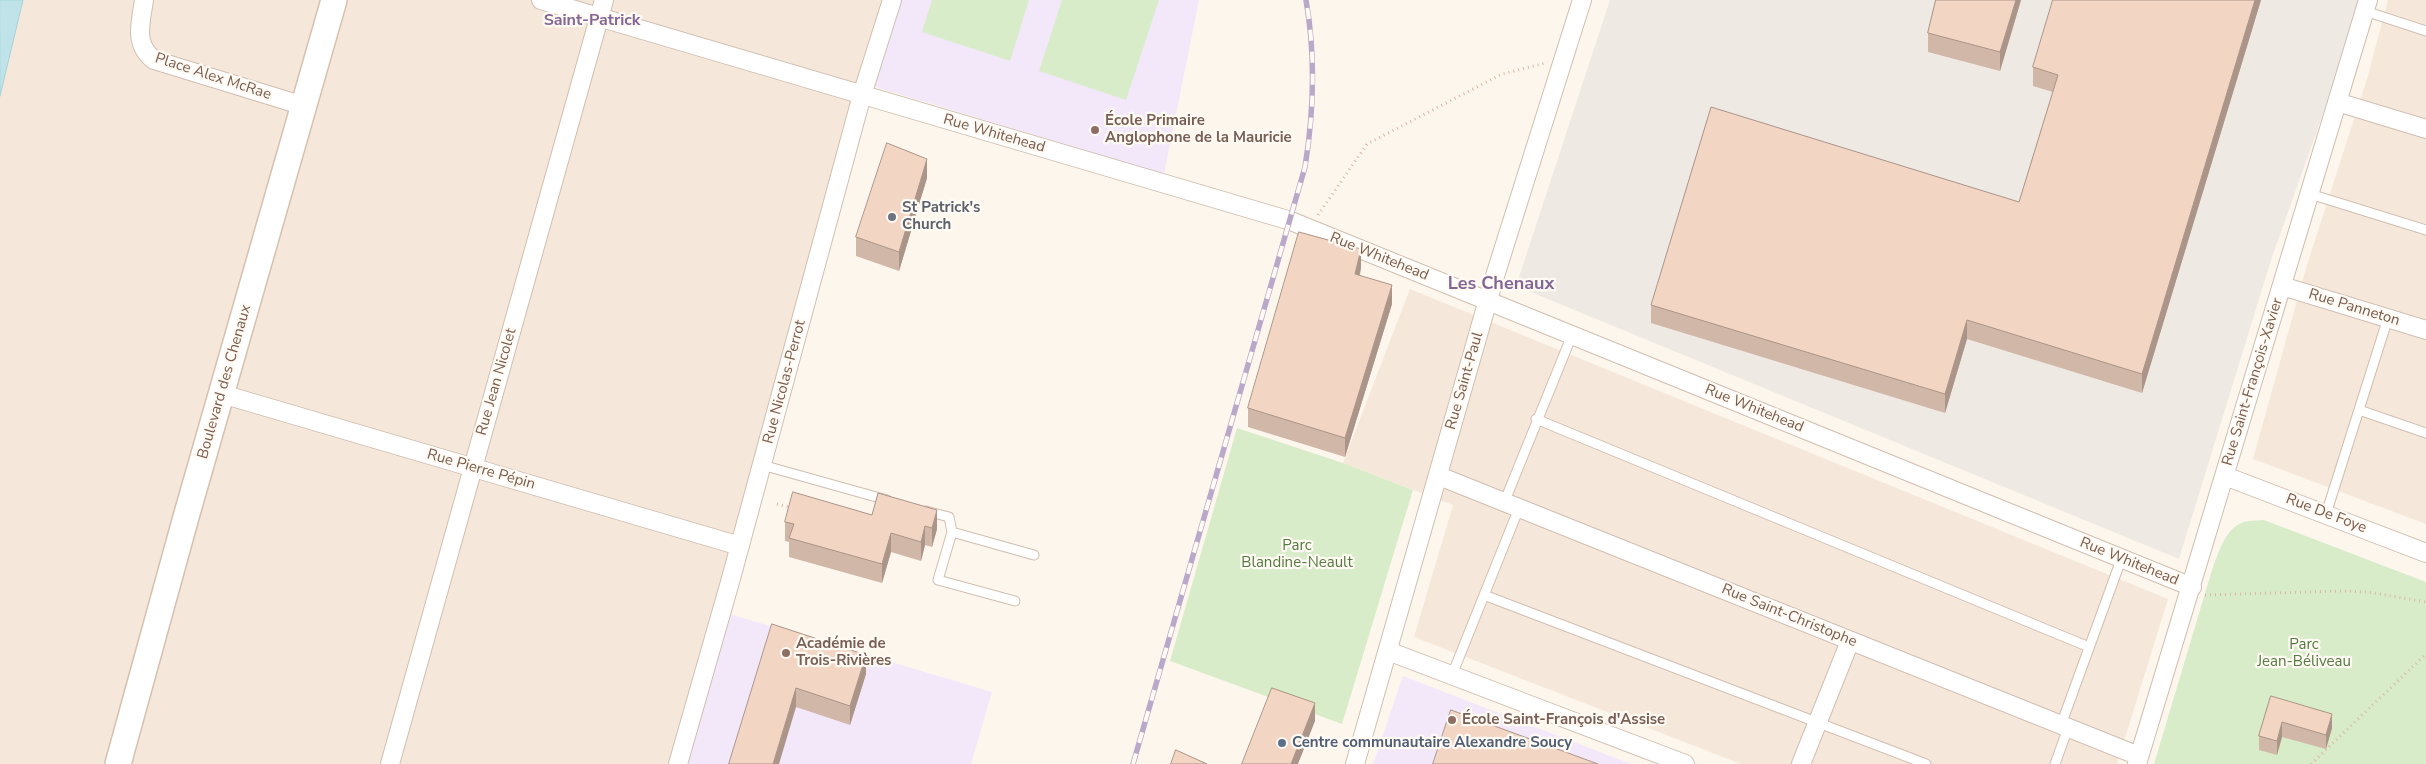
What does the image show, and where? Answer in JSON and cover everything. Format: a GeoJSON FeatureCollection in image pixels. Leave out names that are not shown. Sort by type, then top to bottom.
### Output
{"type":"FeatureCollection","features":[{"type":"Feature","properties":{"kind":"street","name":"Place Alex McRae"},"geometry":{"type":"LineString","coordinates":[[144,0],[140,42],[145,52],[154,60],[304,106]]}},
{"type":"Feature","properties":{"kind":"street","name":"Boulevard des Chenaux"},"geometry":{"type":"LineString","coordinates":[[118,764],[334,0]]}},
{"type":"Feature","properties":{"kind":"street","name":"Rue Whitehead"},"geometry":{"type":"LineString","coordinates":[[541,0],[1291,221],[2197,591]]}},
{"type":"Feature","properties":{"kind":"street","name":"Rue Jean Nicolet"},"geometry":{"type":"LineString","coordinates":[[390,764],[604,0]]}},
{"type":"Feature","properties":{"kind":"street","name":"Rue Nicolas-Perrot"},"geometry":{"type":"LineString","coordinates":[[678,764],[740,546],[862,95],[892,0]]}},
{"type":"Feature","properties":{"kind":"street","name":"Rue Saint-Paul"},"geometry":{"type":"LineString","coordinates":[[1355,764],[1488,301],[1582,0]]}},
{"type":"Feature","properties":{"kind":"street","name":"Rue Saint-François-Xavier"},"geometry":{"type":"LineString","coordinates":[[2138,760],[2197,591],[2225,476],[2367,5]]}},
{"type":"Feature","properties":{"kind":"street"},"geometry":{"type":"LineString","coordinates":[[2338,102],[2426,129]]}},
{"type":"Feature","properties":{"kind":"street","name":"Rue Panneton"},"geometry":{"type":"LineString","coordinates":[[2282,286],[2426,330]]}},
{"type":"Feature","properties":{"kind":"street","name":"Rue Pierre Pépin"},"geometry":{"type":"LineString","coordinates":[[222,394],[740,546]]}},
{"type":"Feature","properties":{"kind":"street","name":"Rue Saint-Christophe"},"geometry":{"type":"LineString","coordinates":[[1439,476],[2065,726],[2138,760]]}},
{"type":"Feature","properties":{"kind":"street","name":"Rue De Foye"},"geometry":{"type":"LineString","coordinates":[[2225,476],[2426,553]]}},
{"type":"Feature","properties":{"kind":"street"},"geometry":{"type":"LineString","coordinates":[[1801,764],[1850,641]]}},
{"type":"Feature","properties":{"kind":"street"},"geometry":{"type":"LineString","coordinates":[[1388,652],[1660,760],[1685,764]]}},
{"type":"Feature","properties":{"kind":"lane"},"geometry":{"type":"LineString","coordinates":[[2367,5],[2426,31]]}},
{"type":"Feature","properties":{"kind":"lane"},"geometry":{"type":"LineString","coordinates":[[2310,194],[2426,230]]}},
{"type":"Feature","properties":{"kind":"lane"},"geometry":{"type":"LineString","coordinates":[[2326,514],[2388,318]]}},
{"type":"Feature","properties":{"kind":"lane"},"geometry":{"type":"LineString","coordinates":[[1452,676],[1484,595],[1536,419],[1572,335]]}},
{"type":"Feature","properties":{"kind":"lane"},"geometry":{"type":"LineString","coordinates":[[2359,410],[2426,433]]}},
{"type":"Feature","properties":{"kind":"lane"},"geometry":{"type":"LineString","coordinates":[[1536,419],[2089,647]]}},
{"type":"Feature","properties":{"kind":"lane"},"geometry":{"type":"LineString","coordinates":[[762,465],[893,502]]}},
{"type":"Feature","properties":{"kind":"lane"},"geometry":{"type":"LineString","coordinates":[[921,509],[949,517],[952,532],[938,580],[1015,601]]}},
{"type":"Feature","properties":{"kind":"lane"},"geometry":{"type":"LineString","coordinates":[[952,532],[1034,555]]}},
{"type":"Feature","properties":{"kind":"lane"},"geometry":{"type":"LineString","coordinates":[[2054,764],[2089,647],[2121,560]]}},
{"type":"Feature","properties":{"kind":"lane"},"geometry":{"type":"LineString","coordinates":[[1484,595],[1926,764]]}},
{"type":"Feature","properties":{"kind":"path"},"geometry":{"type":"LineString","coordinates":[[1309,228],[1367,144],[1502,74],[1563,58]]}},
{"type":"Feature","properties":{"kind":"path"},"geometry":{"type":"LineString","coordinates":[[777,504],[794,508]]}},
{"type":"Feature","properties":{"kind":"path"},"geometry":{"type":"LineString","coordinates":[[2197,591],[2342,590],[2368,592],[2426,602]]}},
{"type":"Feature","properties":{"kind":"path"},"geometry":{"type":"LineString","coordinates":[[2311,764],[2426,654]]}},
{"type":"Feature","properties":{"kind":"shaded area"},"geometry":{"type":"Polygon","coordinates":[[[23,0],[890,0],[679,764],[0,764],[0,96],[23,0]]]}},
{"type":"Feature","properties":{"kind":"shaded area","name":"École Primaire Anglophone de la Mauricie"},"geometry":{"type":"Polygon","coordinates":[[[900,0],[1199,0],[1164,174],[872,86],[900,0]]]}},
{"type":"Feature","properties":{"kind":"shaded area"},"geometry":{"type":"Polygon","coordinates":[[[1610,0],[2358,0],[2334,83],[2272,257],[2179,559],[1516,286],[1610,0]]]}},
{"type":"Feature","properties":{"kind":"shaded area"},"geometry":{"type":"Polygon","coordinates":[[[2388,0],[2426,0],[2426,524],[2253,459],[2306,268],[2367,79],[2388,0]]]}},
{"type":"Feature","properties":{"kind":"shaded area"},"geometry":{"type":"Polygon","coordinates":[[[1410,289],[2168,599],[2117,764],[1741,764],[1414,637],[1453,505],[1343,463],[1410,289]]]}},
{"type":"Feature","properties":{"kind":"shaded area","name":"Académie de Trois-Rivières"},"geometry":{"type":"Polygon","coordinates":[[[726,613],[992,692],[971,764],[683,764],[726,613]]]}},
{"type":"Feature","properties":{"kind":"shaded area","name":"École Saint-François d'Assise"},"geometry":{"type":"Polygon","coordinates":[[[1403,676],[1631,764],[1373,764],[1403,676]]]}},
{"type":"Feature","properties":{"kind":"green space"},"geometry":{"type":"Polygon","coordinates":[[[932,0],[1029,0],[1010,61],[922,32],[932,0]]]}},
{"type":"Feature","properties":{"kind":"green space"},"geometry":{"type":"Polygon","coordinates":[[[1062,0],[1159,0],[1126,100],[1039,71],[1062,0]]]}},
{"type":"Feature","properties":{"kind":"green space","name":"Parc Blandine-Neault"},"geometry":{"type":"Polygon","coordinates":[[[1237,428],[1343,463],[1413,490],[1342,724],[1170,661],[1237,428]]]}},
{"type":"Feature","properties":{"kind":"green space","name":"Parc Jean-Béliveau"},"geometry":{"type":"Polygon","coordinates":[[[2264,520],[2426,582],[2426,764],[2154,764],[2212,570],[2223,542],[2237,525],[2246,521],[2264,520]]]}},
{"type":"Feature","properties":{"kind":"water"},"geometry":{"type":"Polygon","coordinates":[[[0,0],[23,0],[0,96],[0,0]]]}},
{"type":"Feature","properties":{"kind":"building"},"geometry":{"type":"Polygon","coordinates":[[[1936,0],[2016,0],[2000,52],[1928,33],[1936,0]]]}},
{"type":"Feature","properties":{"kind":"building"},"geometry":{"type":"Polygon","coordinates":[[[2053,0],[2255,0],[2142,374],[1967,320],[1945,394],[1651,305],[1711,107],[2019,202],[2058,75],[2033,67],[2053,0]]]}},
{"type":"Feature","properties":{"kind":"building","name":"St Patrick's Church"},"geometry":{"type":"Polygon","coordinates":[[[887,143],[927,159],[899,252],[856,237],[887,143]]]}},
{"type":"Feature","properties":{"kind":"building"},"geometry":{"type":"Polygon","coordinates":[[[1299,232],[1361,249],[1355,274],[1392,285],[1345,438],[1248,408],[1299,232]]]}},
{"type":"Feature","properties":{"kind":"building"},"geometry":{"type":"Polygon","coordinates":[[[793,492],[872,515],[878,493],[937,510],[932,528],[925,526],[921,542],[891,533],[882,564],[789,538],[794,524],[785,522],[793,492]]]}},
{"type":"Feature","properties":{"kind":"building"},"geometry":{"type":"Polygon","coordinates":[[[772,624],[866,655],[850,706],[796,688],[773,764],[729,764],[772,624]]]}},
{"type":"Feature","properties":{"kind":"building","name":"Centre communautaire Alexandre Soucy"},"geometry":{"type":"Polygon","coordinates":[[[1272,688],[1315,703],[1291,764],[1242,764],[1272,688]]]}},
{"type":"Feature","properties":{"kind":"building"},"geometry":{"type":"Polygon","coordinates":[[[2271,696],[2332,714],[2326,735],[2282,722],[2277,741],[2259,736],[2271,696]]]}},
{"type":"Feature","properties":{"kind":"building"},"geometry":{"type":"Polygon","coordinates":[[[1451,710],[1598,764],[1433,764],[1451,710]]]}},
{"type":"Feature","properties":{"kind":"building"},"geometry":{"type":"Polygon","coordinates":[[[1176,750],[1207,764],[1171,764],[1176,750]]]}},
{"type":"Feature","properties":{"kind":"railway"},"geometry":{"type":"LineString","coordinates":[[1133,764],[1305,167],[1313,84],[1306,0]]}},
{"type":"Feature","properties":{"kind":"place","name":"École Primaire Anglophone de la Mauricie"},"geometry":{"type":"Point","coordinates":[1095,130]}},
{"type":"Feature","properties":{"kind":"place","name":"St Patrick's Church"},"geometry":{"type":"Point","coordinates":[892,217]}},
{"type":"Feature","properties":{"kind":"place","name":"Académie de Trois-Rivières"},"geometry":{"type":"Point","coordinates":[786,653]}},
{"type":"Feature","properties":{"kind":"place","name":"École Saint-François d'Assise"},"geometry":{"type":"Point","coordinates":[1452,720]}},
{"type":"Feature","properties":{"kind":"place","name":"Centre communautaire Alexandre Soucy"},"geometry":{"type":"Point","coordinates":[1282,743]}},
{"type":"Feature","properties":{"kind":"district","name":"Saint-Patrick"},"geometry":{"type":"Point","coordinates":[592,21]}},
{"type":"Feature","properties":{"kind":"district","name":"Les Chenaux"},"geometry":{"type":"Point","coordinates":[1501,285]}}]}
